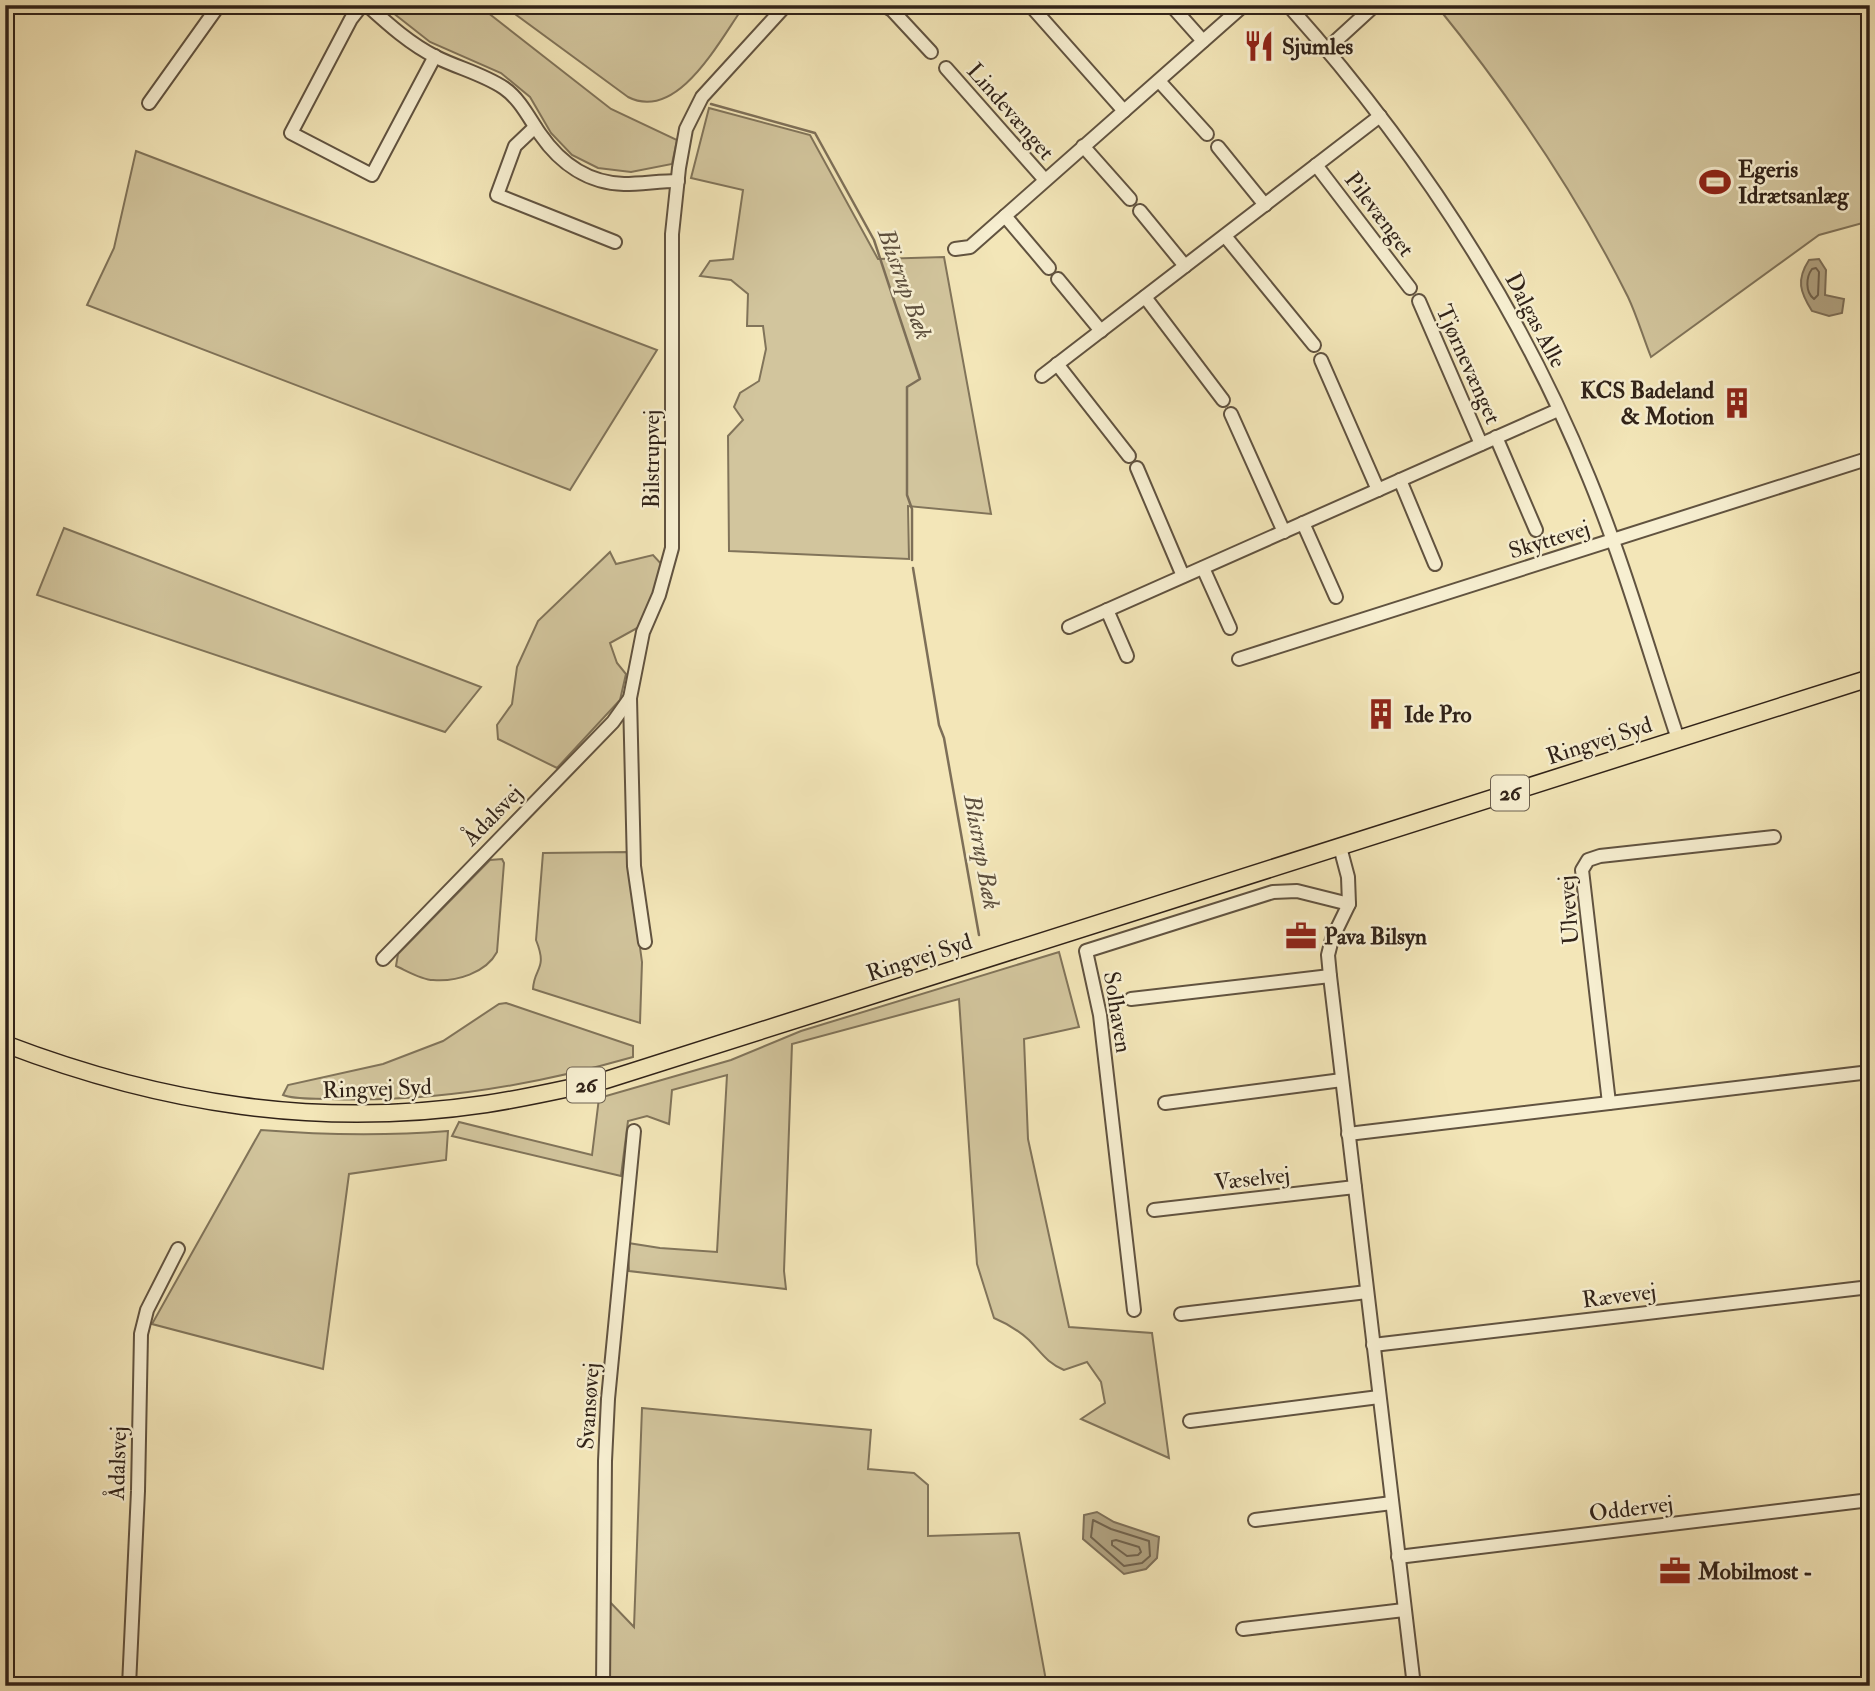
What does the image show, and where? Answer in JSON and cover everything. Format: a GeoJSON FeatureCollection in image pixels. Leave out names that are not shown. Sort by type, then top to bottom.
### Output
{"type":"FeatureCollection","features":[{"type":"Feature","properties":{"kind":"main road","name":"Ringvej Syd"},"geometry":{"type":"LineString","coordinates":[[5,1044],[55,1063],[139,1087],[190,1099],[270,1110],[371,1114],[484,1104],[606,1080],[1870,678]]}},
{"type":"Feature","properties":{"kind":"street"},"geometry":{"type":"LineString","coordinates":[[149,103],[219,5]]}},
{"type":"Feature","properties":{"kind":"street"},"geometry":{"type":"LineString","coordinates":[[362,5],[351,19],[291,132],[372,175],[435,56]]}},
{"type":"Feature","properties":{"kind":"street"},"geometry":{"type":"LineString","coordinates":[[367,5],[409,40],[435,56],[494,81],[508,90],[550,149],[565,164],[584,175],[605,182],[625,184],[678,181]]}},
{"type":"Feature","properties":{"kind":"street","name":"Bilstrupvej"},"geometry":{"type":"LineString","coordinates":[[645,942],[634,866],[630,698],[643,632],[659,595],[672,548],[673,234],[678,181],[686,129],[702,97],[786,5]]}},
{"type":"Feature","properties":{"kind":"street"},"geometry":{"type":"LineString","coordinates":[[883,5],[892,10],[931,52]]}},
{"type":"Feature","properties":{"kind":"street"},"geometry":{"type":"LineString","coordinates":[[1030,5],[1124,111]]}},
{"type":"Feature","properties":{"kind":"street"},"geometry":{"type":"LineString","coordinates":[[1171,5],[1203,41]]}},
{"type":"Feature","properties":{"kind":"street","name":"Lindevænget"},"geometry":{"type":"LineString","coordinates":[[955,249],[970,247],[1244,5]]}},
{"type":"Feature","properties":{"kind":"street","name":"Dalgas Alle"},"geometry":{"type":"LineString","coordinates":[[1288,5],[1327,49],[1422,173],[1478,257],[1522,337],[1588,476],[1613,541],[1678,739]]}},
{"type":"Feature","properties":{"kind":"street"},"geometry":{"type":"LineString","coordinates":[[1327,49],[1375,5]]}},
{"type":"Feature","properties":{"kind":"street","name":"Lindevænget"},"geometry":{"type":"LineString","coordinates":[[946,68],[1045,180]]}},
{"type":"Feature","properties":{"kind":"street"},"geometry":{"type":"LineString","coordinates":[[1159,81],[1207,134]]}},
{"type":"Feature","properties":{"kind":"street","name":"Pilevænget"},"geometry":{"type":"LineString","coordinates":[[1042,376],[1380,116]]}},
{"type":"Feature","properties":{"kind":"street"},"geometry":{"type":"LineString","coordinates":[[535,127],[515,146],[497,195],[615,242]]}},
{"type":"Feature","properties":{"kind":"street","name":"Lindevænget"},"geometry":{"type":"LineString","coordinates":[[1083,146],[1130,199]]}},
{"type":"Feature","properties":{"kind":"street"},"geometry":{"type":"LineString","coordinates":[[1218,147],[1265,205]]}},
{"type":"Feature","properties":{"kind":"street","name":"Pilevænget"},"geometry":{"type":"LineString","coordinates":[[1316,165],[1410,288]]}},
{"type":"Feature","properties":{"kind":"street"},"geometry":{"type":"LineString","coordinates":[[1140,211],[1185,266]]}},
{"type":"Feature","properties":{"kind":"street"},"geometry":{"type":"LineString","coordinates":[[1005,216],[1049,268]]}},
{"type":"Feature","properties":{"kind":"street"},"geometry":{"type":"LineString","coordinates":[[1225,236],[1314,345]]}},
{"type":"Feature","properties":{"kind":"street"},"geometry":{"type":"LineString","coordinates":[[1058,279],[1101,331]]}},
{"type":"Feature","properties":{"kind":"street"},"geometry":{"type":"LineString","coordinates":[[1145,297],[1223,400]]}},
{"type":"Feature","properties":{"kind":"street","name":"Tjørnevænget"},"geometry":{"type":"LineString","coordinates":[[1419,301],[1481,444]]}},
{"type":"Feature","properties":{"kind":"street"},"geometry":{"type":"LineString","coordinates":[[1321,360],[1378,489]]}},
{"type":"Feature","properties":{"kind":"street"},"geometry":{"type":"LineString","coordinates":[[1057,364],[1129,456]]}},
{"type":"Feature","properties":{"kind":"street","name":"Tjørnevænget"},"geometry":{"type":"LineString","coordinates":[[1069,627],[1558,410]]}},
{"type":"Feature","properties":{"kind":"street"},"geometry":{"type":"LineString","coordinates":[[1231,414],[1284,532]]}},
{"type":"Feature","properties":{"kind":"street","name":"Tjørnevænget"},"geometry":{"type":"LineString","coordinates":[[1496,437],[1536,530]]}},
{"type":"Feature","properties":{"kind":"street","name":"Skyttevej"},"geometry":{"type":"LineString","coordinates":[[1239,659],[1870,458]]}},
{"type":"Feature","properties":{"kind":"street"},"geometry":{"type":"LineString","coordinates":[[1137,468],[1183,576]]}},
{"type":"Feature","properties":{"kind":"street"},"geometry":{"type":"LineString","coordinates":[[1400,480],[1436,564]]}},
{"type":"Feature","properties":{"kind":"street"},"geometry":{"type":"LineString","coordinates":[[1303,523],[1336,597]]}},
{"type":"Feature","properties":{"kind":"street"},"geometry":{"type":"LineString","coordinates":[[1203,568],[1230,628]]}},
{"type":"Feature","properties":{"kind":"street"},"geometry":{"type":"LineString","coordinates":[[1107,610],[1127,656]]}},
{"type":"Feature","properties":{"kind":"street","name":"Ådalsvej"},"geometry":{"type":"LineString","coordinates":[[383,960],[613,722],[630,698]]}},
{"type":"Feature","properties":{"kind":"street","name":"Ulvevej"},"geometry":{"type":"LineString","coordinates":[[1609,1102],[1581,870],[1588,860],[1600,856],[1774,837]]}},
{"type":"Feature","properties":{"kind":"street"},"geometry":{"type":"LineString","coordinates":[[1340,847],[1348,877],[1349,904],[1332,939],[1328,955],[1414,1686]]}},
{"type":"Feature","properties":{"kind":"street","name":"Solhaven"},"geometry":{"type":"LineString","coordinates":[[1134,1310],[1100,1015],[1086,951],[1273,892],[1297,891],[1349,904]]}},
{"type":"Feature","properties":{"kind":"street"},"geometry":{"type":"LineString","coordinates":[[1130,999],[1330,976]]}},
{"type":"Feature","properties":{"kind":"street"},"geometry":{"type":"LineString","coordinates":[[1348,1134],[1870,1072]]}},
{"type":"Feature","properties":{"kind":"street"},"geometry":{"type":"LineString","coordinates":[[1165,1103],[1342,1080]]}},
{"type":"Feature","properties":{"kind":"street","name":"Svansøvej"},"geometry":{"type":"LineString","coordinates":[[603,1686],[608,1399],[634,1130]]}},
{"type":"Feature","properties":{"kind":"street","name":"Væselvej"},"geometry":{"type":"LineString","coordinates":[[1154,1210],[1355,1187]]}},
{"type":"Feature","properties":{"kind":"street","name":"Ådalsvej"},"geometry":{"type":"LineString","coordinates":[[129,1686],[138,1491],[141,1334],[147,1310],[178,1249]]}},
{"type":"Feature","properties":{"kind":"street","name":"Rævevej"},"geometry":{"type":"LineString","coordinates":[[1373,1345],[1870,1287]]}},
{"type":"Feature","properties":{"kind":"street"},"geometry":{"type":"LineString","coordinates":[[1181,1314],[1367,1292]]}},
{"type":"Feature","properties":{"kind":"street"},"geometry":{"type":"LineString","coordinates":[[1190,1421],[1380,1397]]}},
{"type":"Feature","properties":{"kind":"street","name":"Oddervej"},"geometry":{"type":"LineString","coordinates":[[1398,1557],[1870,1500]]}},
{"type":"Feature","properties":{"kind":"street"},"geometry":{"type":"LineString","coordinates":[[1255,1520],[1392,1503]]}},
{"type":"Feature","properties":{"kind":"street"},"geometry":{"type":"LineString","coordinates":[[1243,1629],[1404,1610]]}},
{"type":"Feature","properties":{"kind":"shaded area"},"geometry":{"type":"Polygon","coordinates":[[[383,5],[478,5],[611,109],[677,140],[672,164],[631,172],[598,168],[572,155],[551,133],[530,97],[501,73],[430,42],[383,5]]]}},
{"type":"Feature","properties":{"kind":"shaded area"},"geometry":{"type":"Polygon","coordinates":[[[508,5],[739,5],[742,9],[694,75],[663,99],[646,102],[628,97],[515,14],[508,5]]]}},
{"type":"Feature","properties":{"kind":"shaded area","name":"Egeris Idrætsanlæg"},"geometry":{"type":"Polygon","coordinates":[[[1436,5],[1870,5],[1870,221],[1819,235],[1651,357],[1628,297],[1564,183],[1515,110],[1436,5]]]}},
{"type":"Feature","properties":{"kind":"shaded area"},"geometry":{"type":"Polygon","coordinates":[[[709,108],[810,135],[878,259],[944,257],[991,514],[908,506],[909,559],[729,551],[728,436],[743,420],[734,407],[740,393],[759,381],[766,349],[763,326],[747,326],[748,294],[731,280],[700,276],[710,261],[733,259],[743,190],[691,178],[709,108]]]}},
{"type":"Feature","properties":{"kind":"shaded area"},"geometry":{"type":"Polygon","coordinates":[[[136,151],[657,350],[570,490],[87,305],[114,248],[136,151]]]}},
{"type":"Feature","properties":{"kind":"shaded area"},"geometry":{"type":"Polygon","coordinates":[[[64,528],[481,687],[445,732],[37,595],[64,528]]]}},
{"type":"Feature","properties":{"kind":"shaded area"},"geometry":{"type":"Polygon","coordinates":[[[610,552],[616,564],[653,555],[664,567],[639,627],[610,643],[617,663],[626,674],[620,700],[557,768],[498,739],[497,725],[512,704],[517,667],[538,621],[610,552]]]}},
{"type":"Feature","properties":{"kind":"shaded area"},"geometry":{"type":"Polygon","coordinates":[[[627,852],[642,962],[640,1023],[533,989],[541,963],[536,940],[543,853],[627,852]]]}},
{"type":"Feature","properties":{"kind":"shaded area"},"geometry":{"type":"Polygon","coordinates":[[[502,859],[504,863],[497,952],[486,966],[460,978],[429,980],[396,966],[398,954],[490,860],[502,859]]]}},
{"type":"Feature","properties":{"kind":"shaded area"},"geometry":{"type":"Polygon","coordinates":[[[1059,952],[1079,1027],[1024,1039],[1028,1139],[1069,1327],[1152,1333],[1169,1458],[1081,1419],[1105,1403],[1101,1382],[1087,1362],[1064,1370],[1048,1360],[1021,1333],[994,1318],[977,1264],[959,999],[792,1044],[784,1271],[786,1289],[629,1271],[628,1243],[717,1252],[727,1075],[672,1090],[669,1124],[647,1116],[628,1121],[621,1176],[452,1136],[459,1122],[592,1155],[599,1098],[731,1060],[801,1031],[1059,952]]]}},
{"type":"Feature","properties":{"kind":"shaded area"},"geometry":{"type":"Polygon","coordinates":[[[506,1003],[633,1046],[633,1057],[521,1084],[445,1095],[368,1099],[299,1098],[283,1095],[288,1085],[383,1064],[443,1041],[499,1004],[506,1003]]]}},
{"type":"Feature","properties":{"kind":"shaded area"},"geometry":{"type":"Polygon","coordinates":[[[261,1130],[354,1134],[448,1131],[446,1160],[349,1174],[323,1369],[152,1324],[261,1130]]]}},
{"type":"Feature","properties":{"kind":"shaded area"},"geometry":{"type":"Polygon","coordinates":[[[642,1408],[871,1430],[868,1469],[914,1473],[928,1485],[928,1536],[1019,1533],[1047,1686],[607,1686],[608,1600],[634,1627],[642,1408]]]}},
{"type":"Feature","properties":{"kind":"water"},"geometry":{"type":"Polygon","coordinates":[[[1819,259],[1826,270],[1825,295],[1844,299],[1842,313],[1829,316],[1812,311],[1805,298],[1801,286],[1802,274],[1809,260],[1819,259]]]}},
{"type":"Feature","properties":{"kind":"water"},"geometry":{"type":"Polygon","coordinates":[[[1097,1512],[1114,1522],[1159,1537],[1157,1558],[1146,1569],[1124,1574],[1083,1539],[1084,1515],[1097,1512]]]}},
{"type":"Feature","properties":{"kind":"waterway","name":"Blistrup Bæk"},"geometry":{"type":"LineString","coordinates":[[711,104],[815,133],[874,240],[920,379],[907,387],[907,495],[912,509],[912,560]]}},
{"type":"Feature","properties":{"kind":"waterway","name":"Blistrup Bæk"},"geometry":{"type":"LineString","coordinates":[[913,568],[939,725],[944,738],[979,935]]}},
{"type":"Feature","properties":{"kind":"place","name":"Sjumles"},"geometry":{"type":"Point","coordinates":[1259,46]}},
{"type":"Feature","properties":{"kind":"place","name":"Egeris Idrætsanlæg"},"geometry":{"type":"Point","coordinates":[1715,182]}},
{"type":"Feature","properties":{"kind":"place","name":"KCS Badeland & Motion"},"geometry":{"type":"Point","coordinates":[1737,403]}},
{"type":"Feature","properties":{"kind":"place","name":"Ide Pro"},"geometry":{"type":"Point","coordinates":[1381,714]}},
{"type":"Feature","properties":{"kind":"place","name":"Pava Bilsyn"},"geometry":{"type":"Point","coordinates":[1301,936]}},
{"type":"Feature","properties":{"kind":"place","name":"Mobilmost -"},"geometry":{"type":"Point","coordinates":[1675,1571]}}]}
